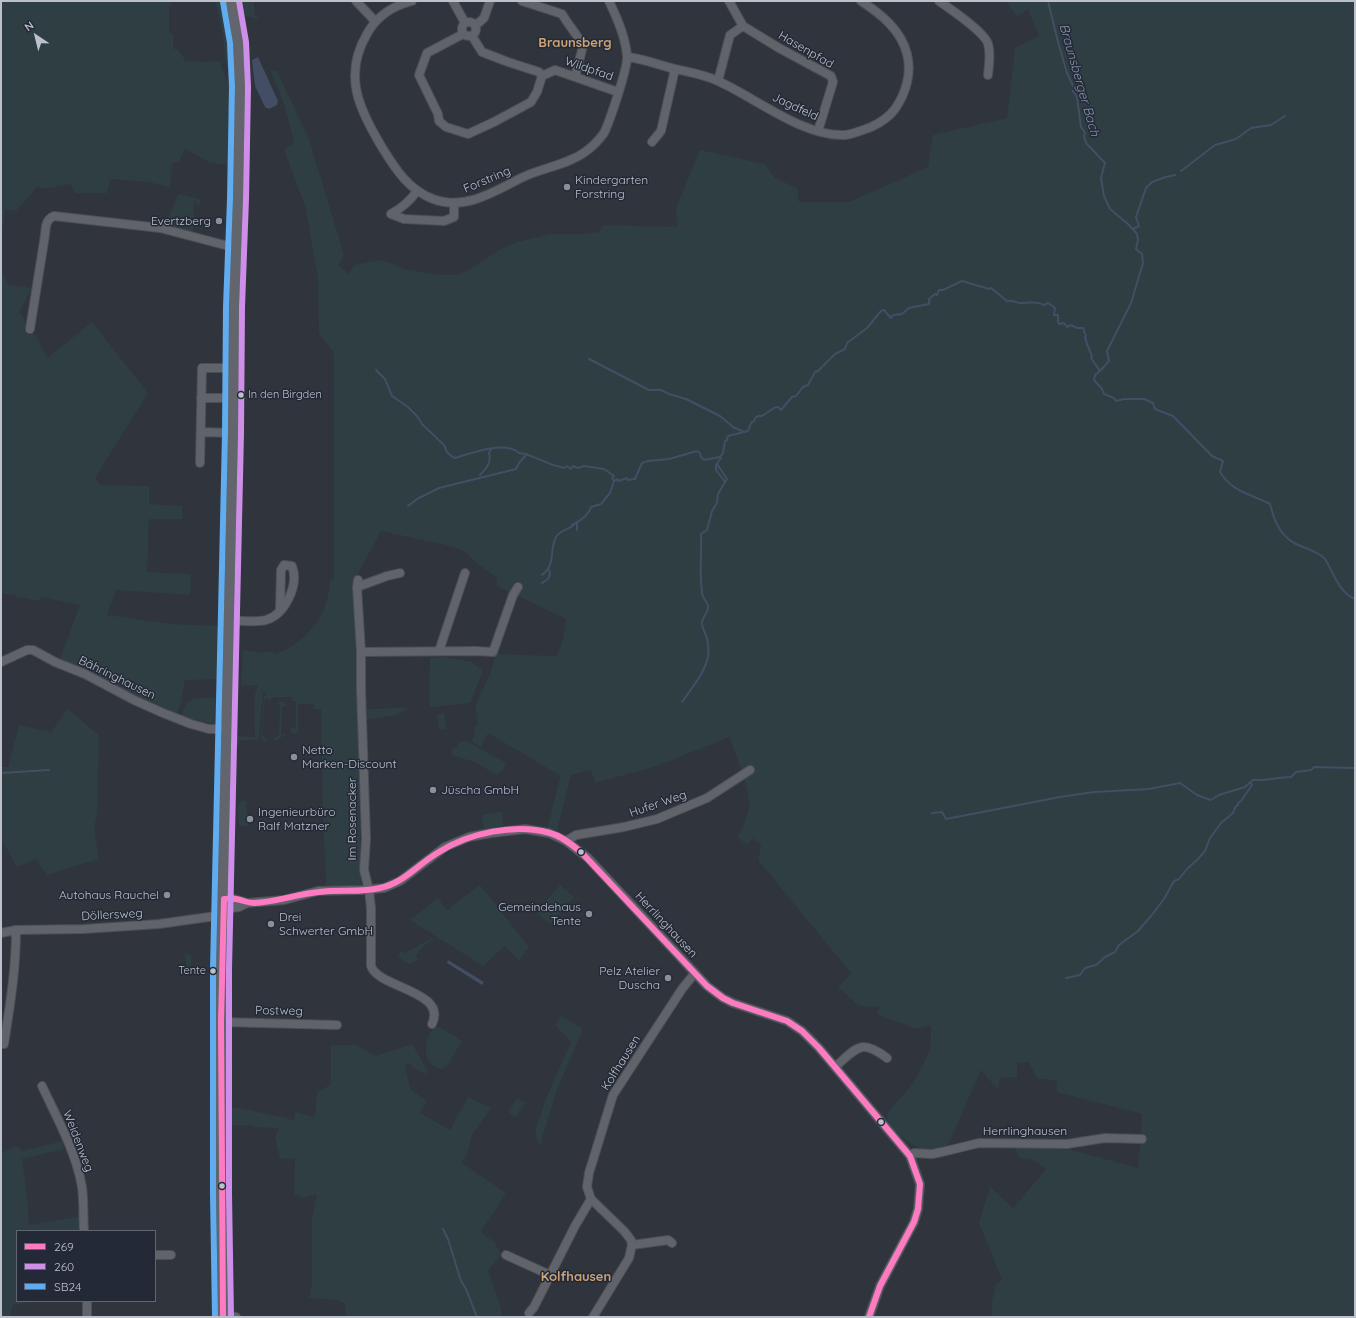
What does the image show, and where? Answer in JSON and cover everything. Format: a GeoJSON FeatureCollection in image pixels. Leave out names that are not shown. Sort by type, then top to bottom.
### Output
{"type":"FeatureCollection","features":[{"type":"Feature","properties":{"kind":"main road"},"geometry":{"type":"LineString","coordinates":[[223,1317],[221,1022],[236,248],[240,137],[238,42],[231,1]]}},
{"type":"Feature","properties":{"kind":"street"},"geometry":{"type":"LineString","coordinates":[[356,1],[375,21]]}},
{"type":"Feature","properties":{"kind":"street","name":"Forstring"},"geometry":{"type":"LineString","coordinates":[[412,1],[395,7],[375,21],[369,30],[359,50],[354,72],[356,88],[362,109],[380,143],[397,170],[411,187],[434,200],[454,204],[463,203],[489,194],[522,177],[546,167],[574,159],[596,143],[604,132],[628,57],[625,42],[609,1]]}},
{"type":"Feature","properties":{"kind":"street"},"geometry":{"type":"LineString","coordinates":[[453,1],[465,23]]}},
{"type":"Feature","properties":{"kind":"street"},"geometry":{"type":"LineString","coordinates":[[472,36],[475,32],[475,26],[484,18],[490,1]]}},
{"type":"Feature","properties":{"kind":"street"},"geometry":{"type":"LineString","coordinates":[[522,1],[562,14],[571,29],[577,34],[584,46],[575,77]]}},
{"type":"Feature","properties":{"kind":"street","name":"Hasenpfad"},"geometry":{"type":"LineString","coordinates":[[729,1],[743,26],[779,48],[831,76],[833,82],[818,131]]}},
{"type":"Feature","properties":{"kind":"street","name":"Jagdfeld"},"geometry":{"type":"LineString","coordinates":[[628,57],[718,81],[808,128],[831,134],[845,135],[877,124],[893,111],[904,94],[907,85],[908,60],[904,46],[898,34],[884,18],[861,1]]}},
{"type":"Feature","properties":{"kind":"street"},"geometry":{"type":"LineString","coordinates":[[939,1],[977,30],[988,42],[990,56],[988,75]]}},
{"type":"Feature","properties":{"kind":"street"},"geometry":{"type":"LineString","coordinates":[[465,23],[471,23],[475,26]]}},
{"type":"Feature","properties":{"kind":"street"},"geometry":{"type":"LineString","coordinates":[[463,34],[462,28],[465,23]]}},
{"type":"Feature","properties":{"kind":"street"},"geometry":{"type":"LineString","coordinates":[[718,81],[730,35],[743,26]]}},
{"type":"Feature","properties":{"kind":"street"},"geometry":{"type":"LineString","coordinates":[[463,34],[472,36],[482,52],[539,72],[542,76],[537,92],[531,102],[468,134],[446,127],[440,121],[420,75],[427,53],[463,34]]}},
{"type":"Feature","properties":{"kind":"street"},"geometry":{"type":"LineString","coordinates":[[652,142],[661,130],[675,69]]}},
{"type":"Feature","properties":{"kind":"street","name":"Wildpfad"},"geometry":{"type":"LineString","coordinates":[[542,76],[555,70],[618,92]]}},
{"type":"Feature","properties":{"kind":"street"},"geometry":{"type":"LineString","coordinates":[[417,191],[412,199],[391,214],[404,219],[444,221],[454,217],[454,204]]}},
{"type":"Feature","properties":{"kind":"street"},"geometry":{"type":"LineString","coordinates":[[30,329],[46,225],[48,219],[54,216],[160,228],[236,248]]}},
{"type":"Feature","properties":{"kind":"street"},"geometry":{"type":"LineString","coordinates":[[200,463],[202,368],[223,368]]}},
{"type":"Feature","properties":{"kind":"street"},"geometry":{"type":"LineString","coordinates":[[201,398],[234,398]]}},
{"type":"Feature","properties":{"kind":"street"},"geometry":{"type":"LineString","coordinates":[[201,432],[233,434]]}},
{"type":"Feature","properties":{"kind":"street"},"geometry":{"type":"LineString","coordinates":[[229,621],[254,622],[268,619],[280,610],[288,601],[292,590],[294,570],[290,565],[284,565],[281,570],[280,610]]}},
{"type":"Feature","properties":{"kind":"street","name":"Im Rosenacker"},"geometry":{"type":"LineString","coordinates":[[365,890],[364,870],[366,839],[361,683],[362,652],[358,583],[400,573]]}},
{"type":"Feature","properties":{"kind":"street"},"geometry":{"type":"LineString","coordinates":[[439,651],[465,574]]}},
{"type":"Feature","properties":{"kind":"street"},"geometry":{"type":"LineString","coordinates":[[362,652],[493,652],[513,595],[518,588]]}},
{"type":"Feature","properties":{"kind":"street","name":"Bähringhausen"},"geometry":{"type":"LineString","coordinates":[[1,662],[26,650],[33,650],[55,662],[85,674],[134,700],[163,713],[191,724],[209,728],[227,729]]}},
{"type":"Feature","properties":{"kind":"street","name":"Hufer Weg"},"geometry":{"type":"LineString","coordinates":[[566,841],[576,835],[624,827],[657,819],[707,798],[750,770]]}},
{"type":"Feature","properties":{"kind":"street","name":"Herrlinghausen"},"geometry":{"type":"LineString","coordinates":[[223,908],[234,899],[247,903],[284,900],[310,893],[325,891],[365,890],[386,887],[400,881],[437,852],[468,837],[525,829],[549,833],[566,841],[588,858],[707,986],[729,1001],[782,1019],[794,1025],[810,1039],[910,1156],[920,1184],[917,1215],[880,1286],[869,1317]]}},
{"type":"Feature","properties":{"kind":"street"},"geometry":{"type":"LineString","coordinates":[[365,890],[371,908],[370,961],[372,970],[384,980],[408,989],[429,1004],[435,1017],[432,1024]]}},
{"type":"Feature","properties":{"kind":"street","name":"Döllersweg"},"geometry":{"type":"LineString","coordinates":[[1,933],[16,930],[84,929],[159,924],[223,908]]}},
{"type":"Feature","properties":{"kind":"street"},"geometry":{"type":"LineString","coordinates":[[1,1044],[4,1044],[12,994],[16,958],[16,930]]}},
{"type":"Feature","properties":{"kind":"street","name":"Kolfhausen"},"geometry":{"type":"LineString","coordinates":[[591,1199],[587,1187],[588,1179],[613,1095],[682,989],[695,973]]}},
{"type":"Feature","properties":{"kind":"street","name":"Postweg"},"geometry":{"type":"LineString","coordinates":[[221,1022],[337,1025]]}},
{"type":"Feature","properties":{"kind":"street"},"geometry":{"type":"LineString","coordinates":[[835,1067],[860,1047],[871,1048],[887,1058]]}},
{"type":"Feature","properties":{"kind":"street","name":"Weidenweg"},"geometry":{"type":"LineString","coordinates":[[42,1086],[69,1145],[76,1167],[82,1188],[84,1230]]}},
{"type":"Feature","properties":{"kind":"street","name":"Herrlinghausen"},"geometry":{"type":"LineString","coordinates":[[910,1156],[914,1153],[932,1154],[980,1143],[1066,1144],[1098,1138],[1142,1139]]}},
{"type":"Feature","properties":{"kind":"street"},"geometry":{"type":"LineString","coordinates":[[529,1313],[534,1307],[575,1226],[591,1199],[624,1231],[631,1240],[632,1246],[629,1258],[593,1317]]}},
{"type":"Feature","properties":{"kind":"street"},"geometry":{"type":"LineString","coordinates":[[632,1246],[668,1240],[672,1243]]}},
{"type":"Feature","properties":{"kind":"street"},"geometry":{"type":"LineString","coordinates":[[156,1255],[171,1255]]}},
{"type":"Feature","properties":{"kind":"street"},"geometry":{"type":"LineString","coordinates":[[506,1255],[550,1275]]}},
{"type":"Feature","properties":{"kind":"street"},"geometry":{"type":"LineString","coordinates":[[87,1302],[87,1317]]}},
{"type":"Feature","properties":{"kind":"street"},"geometry":{"type":"LineString","coordinates":[[223,1317],[236,1317]]}},
{"type":"Feature","properties":{"kind":"shaded area"},"geometry":{"type":"Polygon","coordinates":[[[1,1],[168,1],[171,4],[169,6],[169,33],[173,34],[173,49],[177,49],[186,61],[220,62],[225,77],[233,92],[231,168],[228,169],[227,165],[210,163],[185,149],[179,162],[172,163],[170,187],[148,182],[111,179],[107,193],[76,193],[70,184],[45,189],[37,187],[16,211],[5,209],[1,242],[1,1]]]}},
{"type":"Feature","properties":{"kind":"shaded area"},"geometry":{"type":"Polygon","coordinates":[[[214,1],[224,1],[230,28],[233,66],[232,74],[229,72],[226,64],[218,10],[214,1]]]}},
{"type":"Feature","properties":{"kind":"shaded area"},"geometry":{"type":"Polygon","coordinates":[[[239,1],[254,1],[254,14],[259,19],[257,20],[244,15],[241,11],[239,1]]]}},
{"type":"Feature","properties":{"kind":"shaded area"},"geometry":{"type":"Polygon","coordinates":[[[1005,1],[1355,1],[1355,1317],[992,1317],[992,1301],[996,1284],[1002,1280],[979,1223],[990,1187],[1013,1208],[1046,1169],[1031,1158],[1023,1159],[1019,1157],[1014,1147],[1068,1149],[1138,1168],[1142,1114],[1057,1092],[1057,1081],[1037,1078],[1029,1062],[1017,1063],[1017,1077],[1000,1078],[998,1090],[981,1070],[947,1147],[926,1150],[921,1149],[901,1136],[890,1125],[887,1120],[887,1115],[891,1108],[911,1085],[924,1063],[930,1049],[931,1025],[916,1029],[877,1014],[879,1007],[859,1006],[838,987],[851,973],[758,860],[761,845],[752,838],[747,845],[737,837],[746,819],[749,799],[745,780],[730,737],[654,767],[595,783],[591,770],[571,775],[557,831],[548,827],[560,777],[559,775],[488,733],[481,747],[472,742],[475,732],[474,728],[478,724],[475,706],[490,674],[497,652],[497,654],[557,656],[563,639],[566,619],[497,586],[497,578],[466,553],[455,547],[381,531],[357,576],[355,591],[361,886],[325,886],[321,709],[314,709],[314,704],[298,704],[298,730],[297,733],[292,733],[290,728],[296,728],[296,702],[292,700],[292,697],[274,697],[269,701],[265,698],[262,735],[267,742],[263,742],[263,739],[261,739],[264,696],[267,695],[263,692],[258,746],[257,740],[240,740],[239,746],[237,746],[237,736],[255,737],[254,697],[258,685],[241,686],[243,650],[263,653],[270,651],[275,654],[299,641],[319,620],[326,603],[330,581],[334,580],[334,353],[319,333],[318,277],[305,206],[284,150],[294,143],[285,107],[271,71],[277,71],[309,139],[344,255],[338,265],[349,274],[354,265],[382,260],[405,269],[439,275],[456,275],[468,270],[501,249],[517,242],[551,234],[583,234],[599,232],[603,225],[677,227],[676,208],[700,150],[765,164],[775,178],[797,188],[799,202],[849,202],[928,167],[933,135],[1007,118],[1015,48],[1039,36],[1028,10],[1017,16],[1005,1]]]}},
{"type":"Feature","properties":{"kind":"shaded area"},"geometry":{"type":"Polygon","coordinates":[[[178,194],[200,199],[200,205],[195,203],[194,199],[193,234],[166,225],[178,194]]]}},
{"type":"Feature","properties":{"kind":"shaded area"},"geometry":{"type":"Polygon","coordinates":[[[1,272],[9,285],[32,288],[19,312],[36,336],[47,358],[92,322],[148,393],[95,478],[100,485],[149,486],[149,504],[182,506],[182,519],[149,519],[147,572],[191,574],[190,595],[116,590],[107,615],[172,624],[220,626],[221,679],[185,680],[180,705],[176,715],[138,699],[93,674],[60,659],[80,605],[41,597],[39,601],[1,593],[1,272]]]}},
{"type":"Feature","properties":{"kind":"shaded area"},"geometry":{"type":"Polygon","coordinates":[[[443,657],[472,662],[483,671],[470,703],[435,707],[409,708],[396,715],[366,720],[366,709],[429,707],[430,658],[443,657]]]}},
{"type":"Feature","properties":{"kind":"shaded area"},"geometry":{"type":"Polygon","coordinates":[[[221,698],[219,725],[181,717],[186,705],[191,700],[221,698]]]}},
{"type":"Feature","properties":{"kind":"shaded area"},"geometry":{"type":"Polygon","coordinates":[[[279,701],[284,702],[287,705],[282,708],[281,735],[285,733],[285,735],[275,741],[273,738],[279,735],[281,706],[279,704],[275,706],[279,701]]]}},
{"type":"Feature","properties":{"kind":"shaded area"},"geometry":{"type":"Polygon","coordinates":[[[67,709],[99,735],[97,814],[94,827],[99,859],[47,875],[36,859],[17,867],[1,839],[1,767],[8,767],[19,725],[51,732],[67,709]]]}},
{"type":"Feature","properties":{"kind":"shaded area"},"geometry":{"type":"Polygon","coordinates":[[[444,713],[447,729],[439,730],[437,714],[444,713]]]}},
{"type":"Feature","properties":{"kind":"shaded area"},"geometry":{"type":"Polygon","coordinates":[[[467,741],[506,763],[503,771],[497,775],[474,762],[452,755],[452,749],[457,748],[459,742],[467,741]]]}},
{"type":"Feature","properties":{"kind":"shaded area"},"geometry":{"type":"Polygon","coordinates":[[[242,801],[246,801],[248,826],[239,826],[238,806],[242,801]]]}},
{"type":"Feature","properties":{"kind":"shaded area"},"geometry":{"type":"Polygon","coordinates":[[[502,811],[503,826],[478,831],[478,829],[484,828],[482,815],[502,811]]]}},
{"type":"Feature","properties":{"kind":"shaded area"},"geometry":{"type":"Polygon","coordinates":[[[480,885],[529,947],[519,961],[505,946],[483,966],[410,920],[438,898],[447,910],[480,885]]]}},
{"type":"Feature","properties":{"kind":"shaded area"},"geometry":{"type":"Polygon","coordinates":[[[560,885],[574,897],[550,924],[536,912],[560,885]]]}},
{"type":"Feature","properties":{"kind":"shaded area"},"geometry":{"type":"Polygon","coordinates":[[[432,938],[433,940],[421,949],[416,956],[418,960],[409,964],[398,957],[401,951],[405,953],[432,938]]]}},
{"type":"Feature","properties":{"kind":"shaded area"},"geometry":{"type":"Polygon","coordinates":[[[180,954],[191,955],[191,973],[181,970],[186,968],[186,956],[180,954]]]}},
{"type":"Feature","properties":{"kind":"shaded area"},"geometry":{"type":"Polygon","coordinates":[[[561,1016],[583,1029],[558,1087],[542,1138],[542,1145],[537,1140],[535,1131],[547,1096],[571,1042],[555,1025],[561,1016]]]}},
{"type":"Feature","properties":{"kind":"shaded area"},"geometry":{"type":"Polygon","coordinates":[[[435,1027],[440,1027],[462,1041],[447,1066],[441,1069],[434,1066],[430,1062],[426,1051],[428,1038],[435,1027]]]}},
{"type":"Feature","properties":{"kind":"shaded area"},"geometry":{"type":"Polygon","coordinates":[[[412,1044],[428,1071],[425,1074],[412,1067],[410,1063],[405,1066],[410,1089],[427,1101],[420,1113],[450,1130],[468,1097],[491,1108],[472,1135],[468,1151],[462,1163],[506,1193],[481,1232],[495,1243],[502,1255],[488,1270],[501,1308],[501,1317],[346,1317],[345,1303],[338,1300],[309,1298],[312,1282],[312,1220],[317,1194],[303,1198],[294,1194],[295,1159],[280,1158],[275,1137],[279,1128],[254,1127],[252,1125],[229,1125],[229,1107],[241,1108],[294,1120],[295,1112],[315,1117],[317,1093],[331,1084],[331,1045],[356,1045],[376,1056],[412,1044]]]}},
{"type":"Feature","properties":{"kind":"shaded area"},"geometry":{"type":"Polygon","coordinates":[[[517,1098],[525,1103],[515,1117],[508,1112],[517,1098]]]}},
{"type":"Feature","properties":{"kind":"shaded area"},"geometry":{"type":"Polygon","coordinates":[[[62,1141],[64,1149],[22,1159],[29,1225],[79,1217],[80,1230],[16,1230],[16,1302],[32,1302],[13,1305],[10,1317],[1,1317],[1,1153],[17,1146],[22,1151],[62,1141]]]}},
{"type":"Feature","properties":{"kind":"water"},"geometry":{"type":"Polygon","coordinates":[[[258,57],[278,101],[277,105],[269,109],[265,107],[255,86],[252,60],[258,57]]]}},
{"type":"Feature","properties":{"kind":"water"},"geometry":{"type":"Polygon","coordinates":[[[448,960],[484,982],[482,985],[447,963],[448,960]]]}},
{"type":"Feature","properties":{"kind":"waterway","name":"Braunsberger Bach"},"geometry":{"type":"LineString","coordinates":[[1048,1],[1067,73],[1075,90],[1073,91],[1077,97],[1081,127],[1085,133],[1084,136],[1086,143],[1105,163],[1101,178],[1104,196],[1110,209],[1128,224],[1137,234],[1138,240],[1136,249],[1142,254],[1143,263],[1131,303],[1107,351],[1109,361],[1100,371]]}},
{"type":"Feature","properties":{"kind":"waterway"},"geometry":{"type":"LineString","coordinates":[[1181,171],[1215,145],[1236,139],[1251,128],[1271,125],[1285,116]]}},
{"type":"Feature","properties":{"kind":"waterway"},"geometry":{"type":"LineString","coordinates":[[1133,229],[1139,226],[1136,217],[1146,188],[1152,182],[1175,175]]}},
{"type":"Feature","properties":{"kind":"waterway"},"geometry":{"type":"LineString","coordinates":[[572,525],[584,518],[591,507],[601,504],[610,493],[614,481],[617,479],[618,481],[627,478],[628,480],[635,479],[642,463],[669,459],[697,451],[704,460],[720,457],[723,453],[725,441],[727,440],[728,436],[748,431],[751,423],[756,417],[762,416],[774,408],[778,407],[781,410],[792,397],[796,396],[803,387],[808,385],[815,372],[818,371],[835,354],[845,349],[847,343],[867,328],[881,311],[884,310],[891,318],[893,315],[902,314],[909,308],[929,304],[929,299],[935,294],[937,295],[939,290],[943,290],[962,281],[989,289],[991,288],[1007,301],[1044,305],[1048,303],[1055,308],[1054,315],[1058,315],[1059,324],[1064,323],[1067,327],[1071,325],[1077,328],[1083,328],[1092,356],[1091,358],[1100,371],[1095,375],[1094,380],[1102,389],[1104,394],[1114,398],[1116,401],[1124,399],[1144,399],[1153,403],[1155,409],[1173,416],[1212,456],[1223,461],[1220,472],[1225,479],[1242,492],[1270,504],[1278,527],[1286,537],[1290,541],[1325,559],[1343,590],[1350,597],[1355,599]]}},
{"type":"Feature","properties":{"kind":"waterway"},"geometry":{"type":"LineString","coordinates":[[589,359],[649,390],[661,390],[686,399],[720,416],[733,427],[744,432]]}},
{"type":"Feature","properties":{"kind":"waterway"},"geometry":{"type":"LineString","coordinates":[[376,370],[385,379],[392,396],[408,407],[417,416],[422,424],[444,445],[447,452],[455,458],[488,449],[513,449],[519,453],[526,454],[564,468],[567,466],[571,469],[573,466],[578,468],[584,466],[604,469],[614,476],[612,478],[614,481]]}},
{"type":"Feature","properties":{"kind":"waterway"},"geometry":{"type":"LineString","coordinates":[[480,475],[488,465],[490,459],[489,453],[491,449]]}},
{"type":"Feature","properties":{"kind":"waterway"},"geometry":{"type":"LineString","coordinates":[[408,506],[417,499],[439,488],[516,469],[527,454]]}},
{"type":"Feature","properties":{"kind":"waterway"},"geometry":{"type":"LineString","coordinates":[[682,702],[701,674],[707,662],[708,656],[707,638],[702,623],[708,608],[702,594],[701,585],[701,534],[707,530],[712,511],[717,503],[718,494],[725,482],[716,470],[716,465],[721,458],[720,457]]}},
{"type":"Feature","properties":{"kind":"waterway"},"geometry":{"type":"LineString","coordinates":[[717,464],[727,479],[725,482]]}},
{"type":"Feature","properties":{"kind":"waterway"},"geometry":{"type":"LineString","coordinates":[[577,523],[577,530]]}},
{"type":"Feature","properties":{"kind":"waterway"},"geometry":{"type":"LineString","coordinates":[[542,575],[549,567],[551,562],[556,537],[574,525]]}},
{"type":"Feature","properties":{"kind":"waterway"},"geometry":{"type":"LineString","coordinates":[[542,583],[548,579],[550,574],[549,570]]}},
{"type":"Feature","properties":{"kind":"waterway"},"geometry":{"type":"LineString","coordinates":[[932,813],[942,812],[946,819],[1060,797],[1094,792],[1149,789],[1180,783],[1197,795],[1211,800],[1219,795],[1245,787],[1253,780],[1291,777],[1296,772],[1311,770],[1314,767],[1355,768]]}},
{"type":"Feature","properties":{"kind":"waterway"},"geometry":{"type":"LineString","coordinates":[[1,773],[49,770]]}},
{"type":"Feature","properties":{"kind":"waterway"},"geometry":{"type":"LineString","coordinates":[[1066,978],[1080,975],[1085,968],[1096,965],[1105,957],[1115,952],[1119,945],[1138,931],[1164,899],[1174,881],[1179,879],[1205,851],[1210,838],[1221,823],[1233,813],[1238,803],[1252,785],[1251,783]]}},
{"type":"Feature","properties":{"kind":"waterway"},"geometry":{"type":"LineString","coordinates":[[443,1229],[448,1239],[461,1281],[466,1289],[477,1317]]}},
{"type":"Feature","properties":{"kind":"transit line","name":"260"},"geometry":{"type":"LineString","coordinates":[[231,1317],[229,1194],[229,969],[241,433],[242,307],[248,87],[246,42],[239,1]]}},
{"type":"Feature","properties":{"kind":"transit line","name":"SB24"},"geometry":{"type":"LineString","coordinates":[[215,1317],[213,1194],[213,969],[225,433],[226,307],[232,87],[230,43],[223,2]]}},
{"type":"Feature","properties":{"kind":"transit line","name":"269"},"geometry":{"type":"LineString","coordinates":[[223,1317],[221,1022],[224,899],[234,899],[254,903],[303,894],[365,890],[389,886],[404,878],[431,857],[451,845],[478,835],[522,829],[554,834],[567,841],[581,852],[707,986],[723,998],[733,1003],[787,1021],[802,1031],[819,1048],[910,1156],[920,1184],[918,1209],[914,1222],[880,1286],[869,1317]]}},
{"type":"Feature","properties":{"kind":"place","name":"Kindergarten Forstring"},"geometry":{"type":"Point","coordinates":[567,187]}},
{"type":"Feature","properties":{"kind":"place","name":"Evertzberg"},"geometry":{"type":"Point","coordinates":[219,221]}},
{"type":"Feature","properties":{"kind":"place","name":"In den Birgden"},"geometry":{"type":"Point","coordinates":[241,395]}},
{"type":"Feature","properties":{"kind":"place","name":"Netto Marken-Discount"},"geometry":{"type":"Point","coordinates":[294,757]}},
{"type":"Feature","properties":{"kind":"place","name":"Jüscha GmbH"},"geometry":{"type":"Point","coordinates":[433,790]}},
{"type":"Feature","properties":{"kind":"place","name":"Ingenieurbüro Ralf Matzner"},"geometry":{"type":"Point","coordinates":[250,819]}},
{"type":"Feature","properties":{"kind":"place","name":"Autohaus Rauchel"},"geometry":{"type":"Point","coordinates":[167,895]}},
{"type":"Feature","properties":{"kind":"place","name":"Gemeindehaus Tente"},"geometry":{"type":"Point","coordinates":[589,914]}},
{"type":"Feature","properties":{"kind":"place","name":"Drei Schwerter GmbH"},"geometry":{"type":"Point","coordinates":[271,924]}},
{"type":"Feature","properties":{"kind":"place","name":"Tente"},"geometry":{"type":"Point","coordinates":[213,971]}},
{"type":"Feature","properties":{"kind":"place","name":"Pelz Atelier Duscha"},"geometry":{"type":"Point","coordinates":[668,978]}},
{"type":"Feature","properties":{"kind":"district","name":"Braunsberg"},"geometry":{"type":"Point","coordinates":[575,43]}},
{"type":"Feature","properties":{"kind":"district","name":"Kolfhausen"},"geometry":{"type":"Point","coordinates":[576,1277]}}]}
